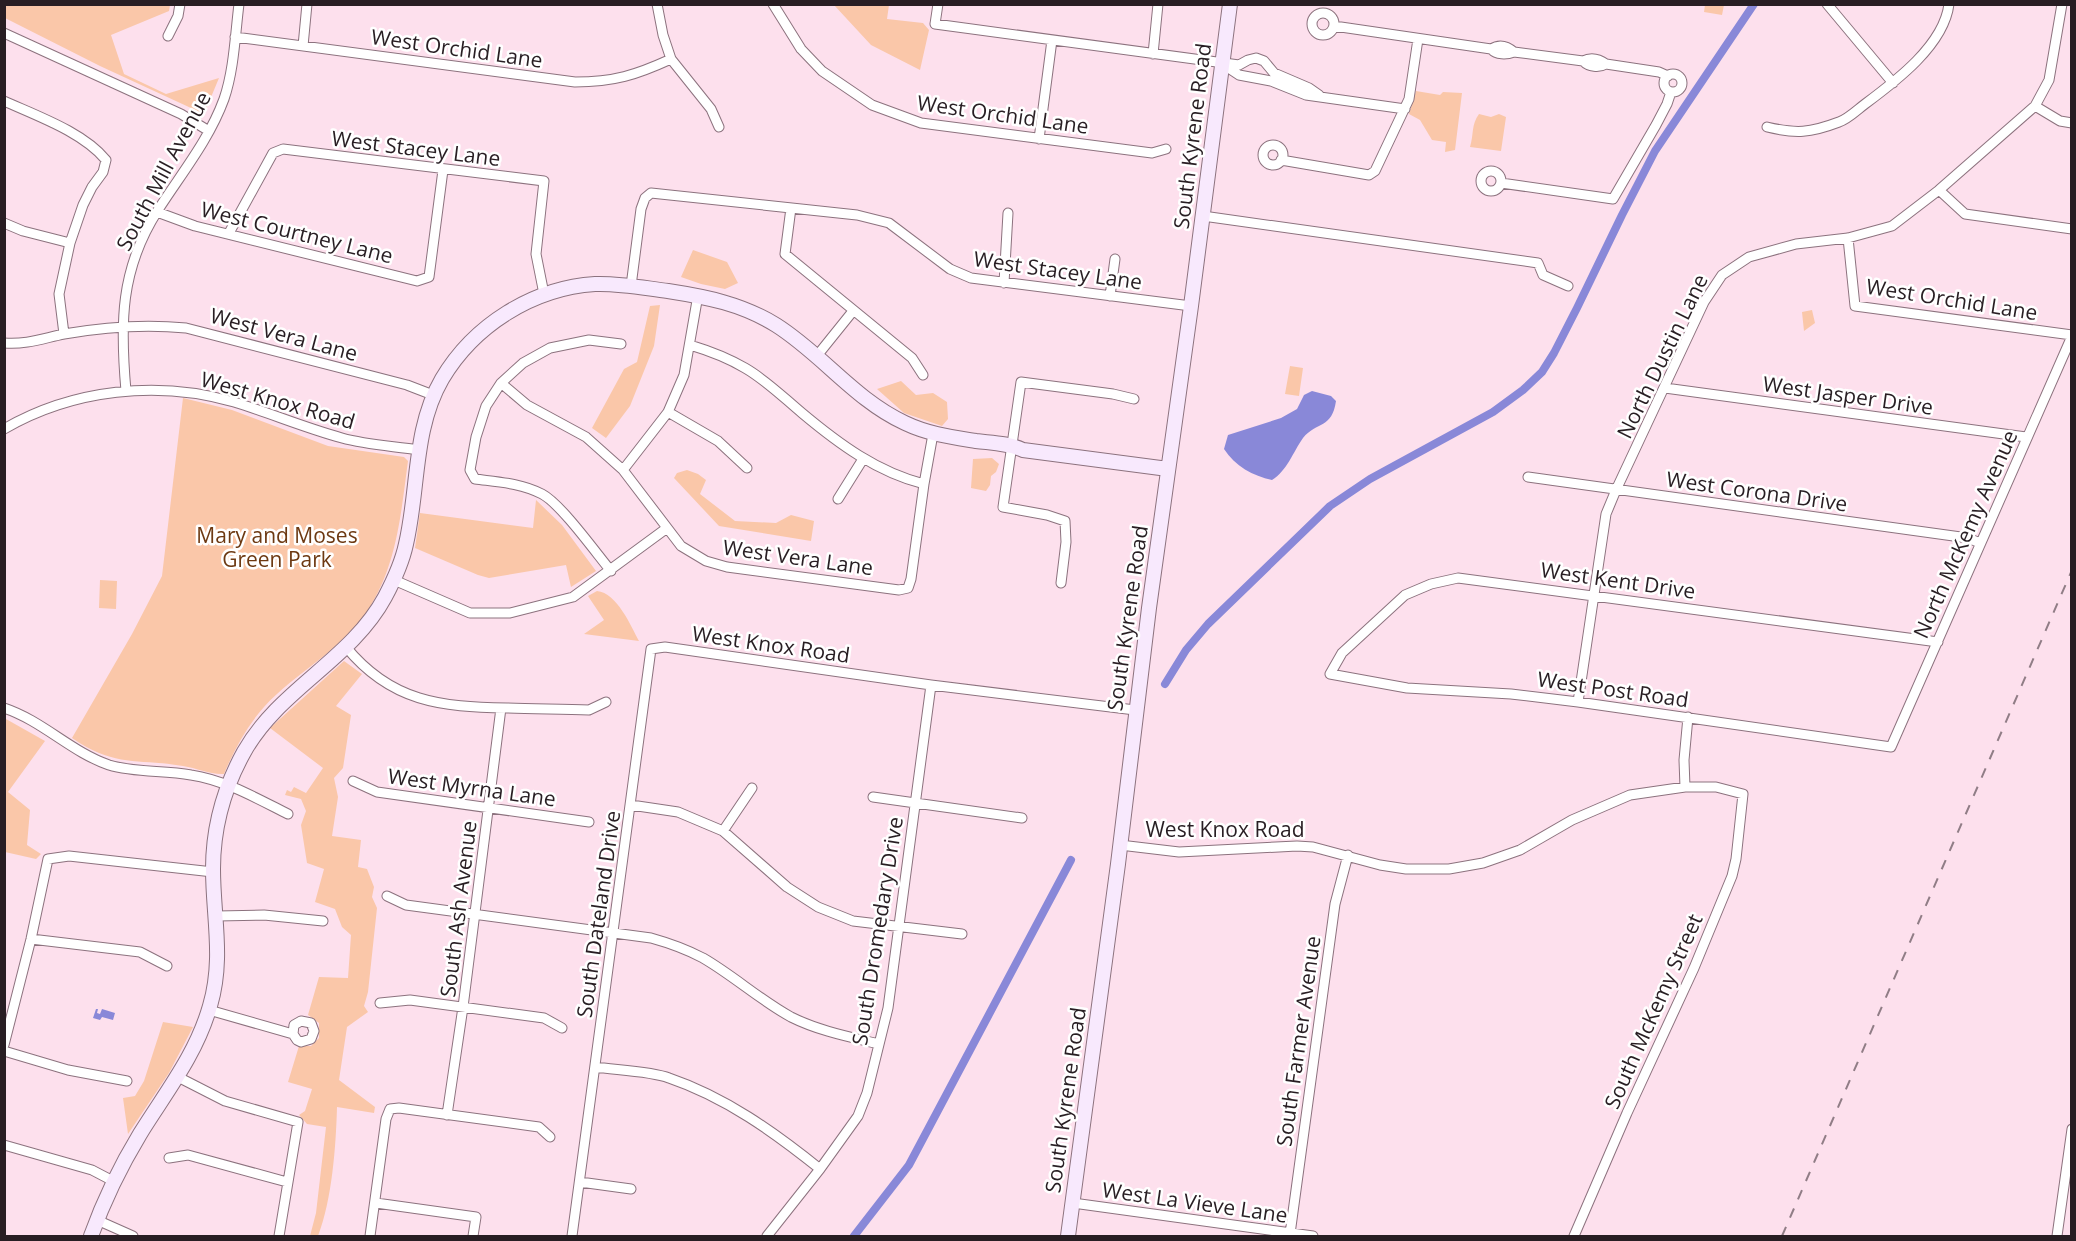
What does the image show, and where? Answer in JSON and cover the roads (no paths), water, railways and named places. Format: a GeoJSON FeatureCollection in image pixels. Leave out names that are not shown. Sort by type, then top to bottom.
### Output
{"type":"FeatureCollection","features":[{"type":"Feature","properties":{"kind":"street"},"geometry":{"type":"LineString","coordinates":[[168,36],[178,16],[180,4]]}},
{"type":"Feature","properties":{"kind":"street","name":"South Mill Avenue"},"geometry":{"type":"LineString","coordinates":[[126,391],[122,327],[131,269],[142,240],[209,131],[224,99],[229,80],[239,4]]}},
{"type":"Feature","properties":{"kind":"street"},"geometry":{"type":"LineString","coordinates":[[303,46],[307,4]]}},
{"type":"Feature","properties":{"kind":"street"},"geometry":{"type":"LineString","coordinates":[[657,4],[671,60],[711,109],[719,128]]}},
{"type":"Feature","properties":{"kind":"street","name":"West Orchid Lane"},"geometry":{"type":"LineString","coordinates":[[773,4],[801,49],[822,71],[872,105],[921,123],[1152,153],[1166,149]]}},
{"type":"Feature","properties":{"kind":"street"},"geometry":{"type":"LineString","coordinates":[[938,4],[935,24],[1239,65],[1256,58],[1264,61],[1274,73],[1309,88],[1319,95]]}},
{"type":"Feature","properties":{"kind":"street"},"geometry":{"type":"LineString","coordinates":[[1153,54],[1158,4]]}},
{"type":"Feature","properties":{"kind":"street","name":"South Kyrene Road"},"geometry":{"type":"LineString","coordinates":[[1068,1236],[1120,845],[1135,711],[1230,4]]}},
{"type":"Feature","properties":{"kind":"street"},"geometry":{"type":"LineString","coordinates":[[1827,4],[1893,83]]}},
{"type":"Feature","properties":{"kind":"street"},"geometry":{"type":"LineString","coordinates":[[1767,127],[1792,133],[1817,129],[1842,121],[1893,83],[1930,46],[1941,29],[1949,4]]}},
{"type":"Feature","properties":{"kind":"street","name":"North Dustin Lane"},"geometry":{"type":"LineString","coordinates":[[1578,702],[1606,514],[1704,302],[1722,275],[1749,257],[1796,244],[1848,238],[1892,226],[1939,190],[2035,106],[2049,80],[2065,17],[2062,4]]}},
{"type":"Feature","properties":{"kind":"street"},"geometry":{"type":"LineString","coordinates":[[1334,26],[1491,48],[1496,45],[1508,47],[1514,51],[1583,61],[1587,65],[1600,67],[1606,64],[1659,72],[1668,76]]}},
{"type":"Feature","properties":{"kind":"street"},"geometry":{"type":"LineString","coordinates":[[4,33],[181,114],[209,131]]}},
{"type":"Feature","properties":{"kind":"street","name":"West Orchid Lane"},"geometry":{"type":"LineString","coordinates":[[235,37],[575,82],[619,79],[671,60]]}},
{"type":"Feature","properties":{"kind":"street"},"geometry":{"type":"LineString","coordinates":[[1281,160],[1369,175],[1375,171],[1405,109],[1411,89],[1418,39]]}},
{"type":"Feature","properties":{"kind":"street"},"geometry":{"type":"LineString","coordinates":[[1039,139],[1052,40]]}},
{"type":"Feature","properties":{"kind":"street"},"geometry":{"type":"LineString","coordinates":[[1222,63],[1239,75],[1271,81],[1306,95],[1319,95],[1405,109]]}},
{"type":"Feature","properties":{"kind":"street"},"geometry":{"type":"LineString","coordinates":[[1676,74],[1682,81],[1679,89],[1671,92],[1665,86],[1664,80],[1676,74]]}},
{"type":"Feature","properties":{"kind":"street"},"geometry":{"type":"LineString","coordinates":[[1501,183],[1613,198],[1656,125],[1671,92]]}},
{"type":"Feature","properties":{"kind":"street"},"geometry":{"type":"LineString","coordinates":[[4,101],[57,125],[98,150],[106,160],[103,172],[83,205],[70,243],[59,294],[64,334]]}},
{"type":"Feature","properties":{"kind":"street"},"geometry":{"type":"LineString","coordinates":[[2035,106],[2060,121],[2072,123]]}},
{"type":"Feature","properties":{"kind":"street","name":"West Stacey Lane"},"geometry":{"type":"LineString","coordinates":[[229,233],[273,153],[283,149],[544,182],[536,254],[544,294]]}},
{"type":"Feature","properties":{"kind":"street","name":"West Courtney Lane"},"geometry":{"type":"LineString","coordinates":[[157,213],[195,226],[417,281],[429,277],[443,170]]}},
{"type":"Feature","properties":{"kind":"street"},"geometry":{"type":"LineString","coordinates":[[1939,190],[1965,214],[2072,229]]}},
{"type":"Feature","properties":{"kind":"street","name":"West Stacey Lane"},"geometry":{"type":"LineString","coordinates":[[631,286],[641,209],[645,198],[651,193],[857,215],[889,223],[950,269],[970,278],[1191,306]]}},
{"type":"Feature","properties":{"kind":"street"},"geometry":{"type":"LineString","coordinates":[[791,208],[785,254],[912,358],[923,375]]}},
{"type":"Feature","properties":{"kind":"street"},"geometry":{"type":"LineString","coordinates":[[1004,283],[1008,213]]}},
{"type":"Feature","properties":{"kind":"street"},"geometry":{"type":"LineString","coordinates":[[1203,216],[1538,263],[1543,275],[1568,286]]}},
{"type":"Feature","properties":{"kind":"street"},"geometry":{"type":"LineString","coordinates":[[4,223],[23,231],[70,243]]}},
{"type":"Feature","properties":{"kind":"street","name":"West Orchid Lane"},"geometry":{"type":"LineString","coordinates":[[1848,238],[1855,306],[2072,336]]}},
{"type":"Feature","properties":{"kind":"street"},"geometry":{"type":"LineString","coordinates":[[1110,296],[1115,259]]}},
{"type":"Feature","properties":{"kind":"street"},"geometry":{"type":"LineString","coordinates":[[91,1236],[113,1181],[140,1134],[178,1077],[197,1042],[209,1010],[217,970],[217,916],[213,872],[217,830],[228,786],[245,751],[267,719],[291,693],[346,647],[373,616],[394,580],[406,546],[424,420],[433,395],[452,363],[473,339],[503,315],[544,294],[596,284],[631,286],[698,296],[732,304],[780,328],[858,393],[904,423],[933,434],[1012,445],[1023,450],[1083,454],[1169,465]]}},
{"type":"Feature","properties":{"kind":"street"},"geometry":{"type":"LineString","coordinates":[[623,470],[668,412],[684,375],[698,296]]}},
{"type":"Feature","properties":{"kind":"street"},"geometry":{"type":"LineString","coordinates":[[816,357],[853,311]]}},
{"type":"Feature","properties":{"kind":"street","name":"West Vera Lane"},"geometry":{"type":"LineString","coordinates":[[4,343],[21,345],[64,334],[122,327],[164,326],[202,331],[407,385],[433,395]]}},
{"type":"Feature","properties":{"kind":"street","name":"North McKemy Avenue"},"geometry":{"type":"LineString","coordinates":[[1890,747],[2072,336]]}},
{"type":"Feature","properties":{"kind":"street"},"geometry":{"type":"LineString","coordinates":[[611,570],[545,495],[507,482],[475,478],[470,470],[476,437],[486,406],[501,383],[523,363],[550,348],[589,340],[621,344]]}},
{"type":"Feature","properties":{"kind":"street"},"geometry":{"type":"LineString","coordinates":[[690,345],[715,352],[746,368],[836,441],[863,459],[893,474],[924,484],[933,434]]}},
{"type":"Feature","properties":{"kind":"street"},"geometry":{"type":"LineString","coordinates":[[1061,583],[1066,542],[1065,522],[1047,515],[1003,507],[1021,382],[1113,394],[1134,399]]}},
{"type":"Feature","properties":{"kind":"street","name":"West Vera Lane"},"geometry":{"type":"LineString","coordinates":[[501,383],[527,405],[586,437],[623,470],[681,546],[706,561],[727,567],[899,590],[908,588],[924,484]]}},
{"type":"Feature","properties":{"kind":"street","name":"West Jasper Drive"},"geometry":{"type":"LineString","coordinates":[[1665,388],[2026,437]]}},
{"type":"Feature","properties":{"kind":"street","name":"West Knox Road"},"geometry":{"type":"LineString","coordinates":[[4,429],[50,407],[82,398],[126,391],[185,392],[215,398],[339,437],[419,450]]}},
{"type":"Feature","properties":{"kind":"street"},"geometry":{"type":"LineString","coordinates":[[668,412],[718,441],[747,468]]}},
{"type":"Feature","properties":{"kind":"street"},"geometry":{"type":"LineString","coordinates":[[838,500],[863,459]]}},
{"type":"Feature","properties":{"kind":"street","name":"West Corona Drive"},"geometry":{"type":"LineString","coordinates":[[1528,477],[1968,538],[1980,543]]}},
{"type":"Feature","properties":{"kind":"street"},"geometry":{"type":"LineString","coordinates":[[394,580],[470,613],[510,613],[573,597],[667,528]]}},
{"type":"Feature","properties":{"kind":"street","name":"West Kent Drive"},"geometry":{"type":"LineString","coordinates":[[1330,674],[1342,653],[1406,595],[1431,584],[1458,578],[1938,642]]}},
{"type":"Feature","properties":{"kind":"street"},"geometry":{"type":"LineString","coordinates":[[346,647],[380,680],[420,699],[447,705],[589,710],[606,702]]}},
{"type":"Feature","properties":{"kind":"street","name":"West Knox Road"},"geometry":{"type":"LineString","coordinates":[[651,649],[665,647],[1135,711]]}},
{"type":"Feature","properties":{"kind":"street","name":"South Dateland Drive"},"geometry":{"type":"LineString","coordinates":[[572,1236],[651,649]]}},
{"type":"Feature","properties":{"kind":"street","name":"West Post Road"},"geometry":{"type":"LineString","coordinates":[[1330,674],[1407,688],[1511,693],[1890,747]]}},
{"type":"Feature","properties":{"kind":"street","name":"South Dromedary Drive"},"geometry":{"type":"LineString","coordinates":[[767,1236],[858,1116],[867,1093],[888,1008],[931,685]]}},
{"type":"Feature","properties":{"kind":"street"},"geometry":{"type":"LineString","coordinates":[[4,708],[35,722],[83,753],[105,763],[124,768],[192,775],[228,786],[288,814]]}},
{"type":"Feature","properties":{"kind":"street","name":"South Ash Avenue"},"geometry":{"type":"LineString","coordinates":[[447,1115],[501,708]]}},
{"type":"Feature","properties":{"kind":"street"},"geometry":{"type":"LineString","coordinates":[[1685,788],[1684,760],[1688,717]]}},
{"type":"Feature","properties":{"kind":"street","name":"West Myrna Lane"},"geometry":{"type":"LineString","coordinates":[[352,781],[377,792],[589,822]]}},
{"type":"Feature","properties":{"kind":"street","name":"West Knox Road"},"geometry":{"type":"LineString","coordinates":[[1120,845],[1179,852],[1313,847],[1380,865],[1406,869],[1449,869],[1483,863],[1520,850],[1572,820],[1630,795],[1685,788],[1716,787],[1743,794]]}},
{"type":"Feature","properties":{"kind":"street"},"geometry":{"type":"LineString","coordinates":[[723,831],[752,788]]}},
{"type":"Feature","properties":{"kind":"street","name":"South McKemy Street"},"geometry":{"type":"LineString","coordinates":[[1574,1236],[1627,1113],[1694,968],[1732,876],[1743,794]]}},
{"type":"Feature","properties":{"kind":"street"},"geometry":{"type":"LineString","coordinates":[[873,797],[1022,818]]}},
{"type":"Feature","properties":{"kind":"street"},"geometry":{"type":"LineString","coordinates":[[631,805],[678,812],[723,831],[787,887],[819,907],[853,921],[962,934]]}},
{"type":"Feature","properties":{"kind":"street","name":"South Farmer Avenue"},"geometry":{"type":"LineString","coordinates":[[1290,1233],[1334,913],[1348,855]]}},
{"type":"Feature","properties":{"kind":"street"},"geometry":{"type":"LineString","coordinates":[[4,1045],[31,939],[48,859],[69,856],[213,872]]}},
{"type":"Feature","properties":{"kind":"street"},"geometry":{"type":"LineString","coordinates":[[387,896],[406,905],[651,938],[679,946],[703,958],[759,998],[793,1018],[822,1029],[879,1044]]}},
{"type":"Feature","properties":{"kind":"street"},"geometry":{"type":"LineString","coordinates":[[217,916],[264,915],[323,921]]}},
{"type":"Feature","properties":{"kind":"street"},"geometry":{"type":"LineString","coordinates":[[31,939],[140,952],[167,966]]}},
{"type":"Feature","properties":{"kind":"street"},"geometry":{"type":"LineString","coordinates":[[380,1003],[410,1000],[544,1018],[562,1028]]}},
{"type":"Feature","properties":{"kind":"street"},"geometry":{"type":"LineString","coordinates":[[209,1010],[293,1034]]}},
{"type":"Feature","properties":{"kind":"street"},"geometry":{"type":"LineString","coordinates":[[4,1052],[68,1070],[127,1081]]}},
{"type":"Feature","properties":{"kind":"street"},"geometry":{"type":"LineString","coordinates":[[595,1067],[667,1077],[728,1104],[782,1139],[820,1169]]}},
{"type":"Feature","properties":{"kind":"street"},"geometry":{"type":"LineString","coordinates":[[178,1077],[225,1101],[298,1122],[279,1236]]}},
{"type":"Feature","properties":{"kind":"street"},"geometry":{"type":"LineString","coordinates":[[370,1236],[386,1119],[390,1109],[399,1108],[539,1127],[550,1137]]}},
{"type":"Feature","properties":{"kind":"street"},"geometry":{"type":"LineString","coordinates":[[2057,1236],[2072,1129]]}},
{"type":"Feature","properties":{"kind":"street"},"geometry":{"type":"LineString","coordinates":[[4,1145],[92,1170],[113,1181]]}},
{"type":"Feature","properties":{"kind":"street"},"geometry":{"type":"LineString","coordinates":[[169,1158],[188,1155],[287,1182]]}},
{"type":"Feature","properties":{"kind":"street"},"geometry":{"type":"LineString","coordinates":[[580,1182],[631,1189]]}},
{"type":"Feature","properties":{"kind":"street"},"geometry":{"type":"LineString","coordinates":[[376,1203],[476,1217],[473,1236]]}},
{"type":"Feature","properties":{"kind":"street","name":"West La Vieve Lane"},"geometry":{"type":"LineString","coordinates":[[1073,1203],[1313,1236]]}},
{"type":"Feature","properties":{"kind":"street"},"geometry":{"type":"LineString","coordinates":[[97,1220],[133,1236]]}},
{"type":"Feature","properties":{"kind":"waterway"},"geometry":{"type":"LineString","coordinates":[[1165,684],[1186,650],[1208,624],[1330,506],[1370,479],[1493,412],[1523,390],[1542,372],[1554,353],[1655,151],[1754,4]]}},
{"type":"Feature","properties":{"kind":"waterway"},"geometry":{"type":"LineString","coordinates":[[854,1236],[909,1165],[1071,860]]}},
{"type":"Feature","properties":{"kind":"railway"},"geometry":{"type":"LineString","coordinates":[[1782,1236],[2072,570]]}},
{"type":"Feature","properties":{"kind":"park label","name":"Mary and Moses Green Park"},"geometry":{"type":"Point","coordinates":[277,547]}}]}
